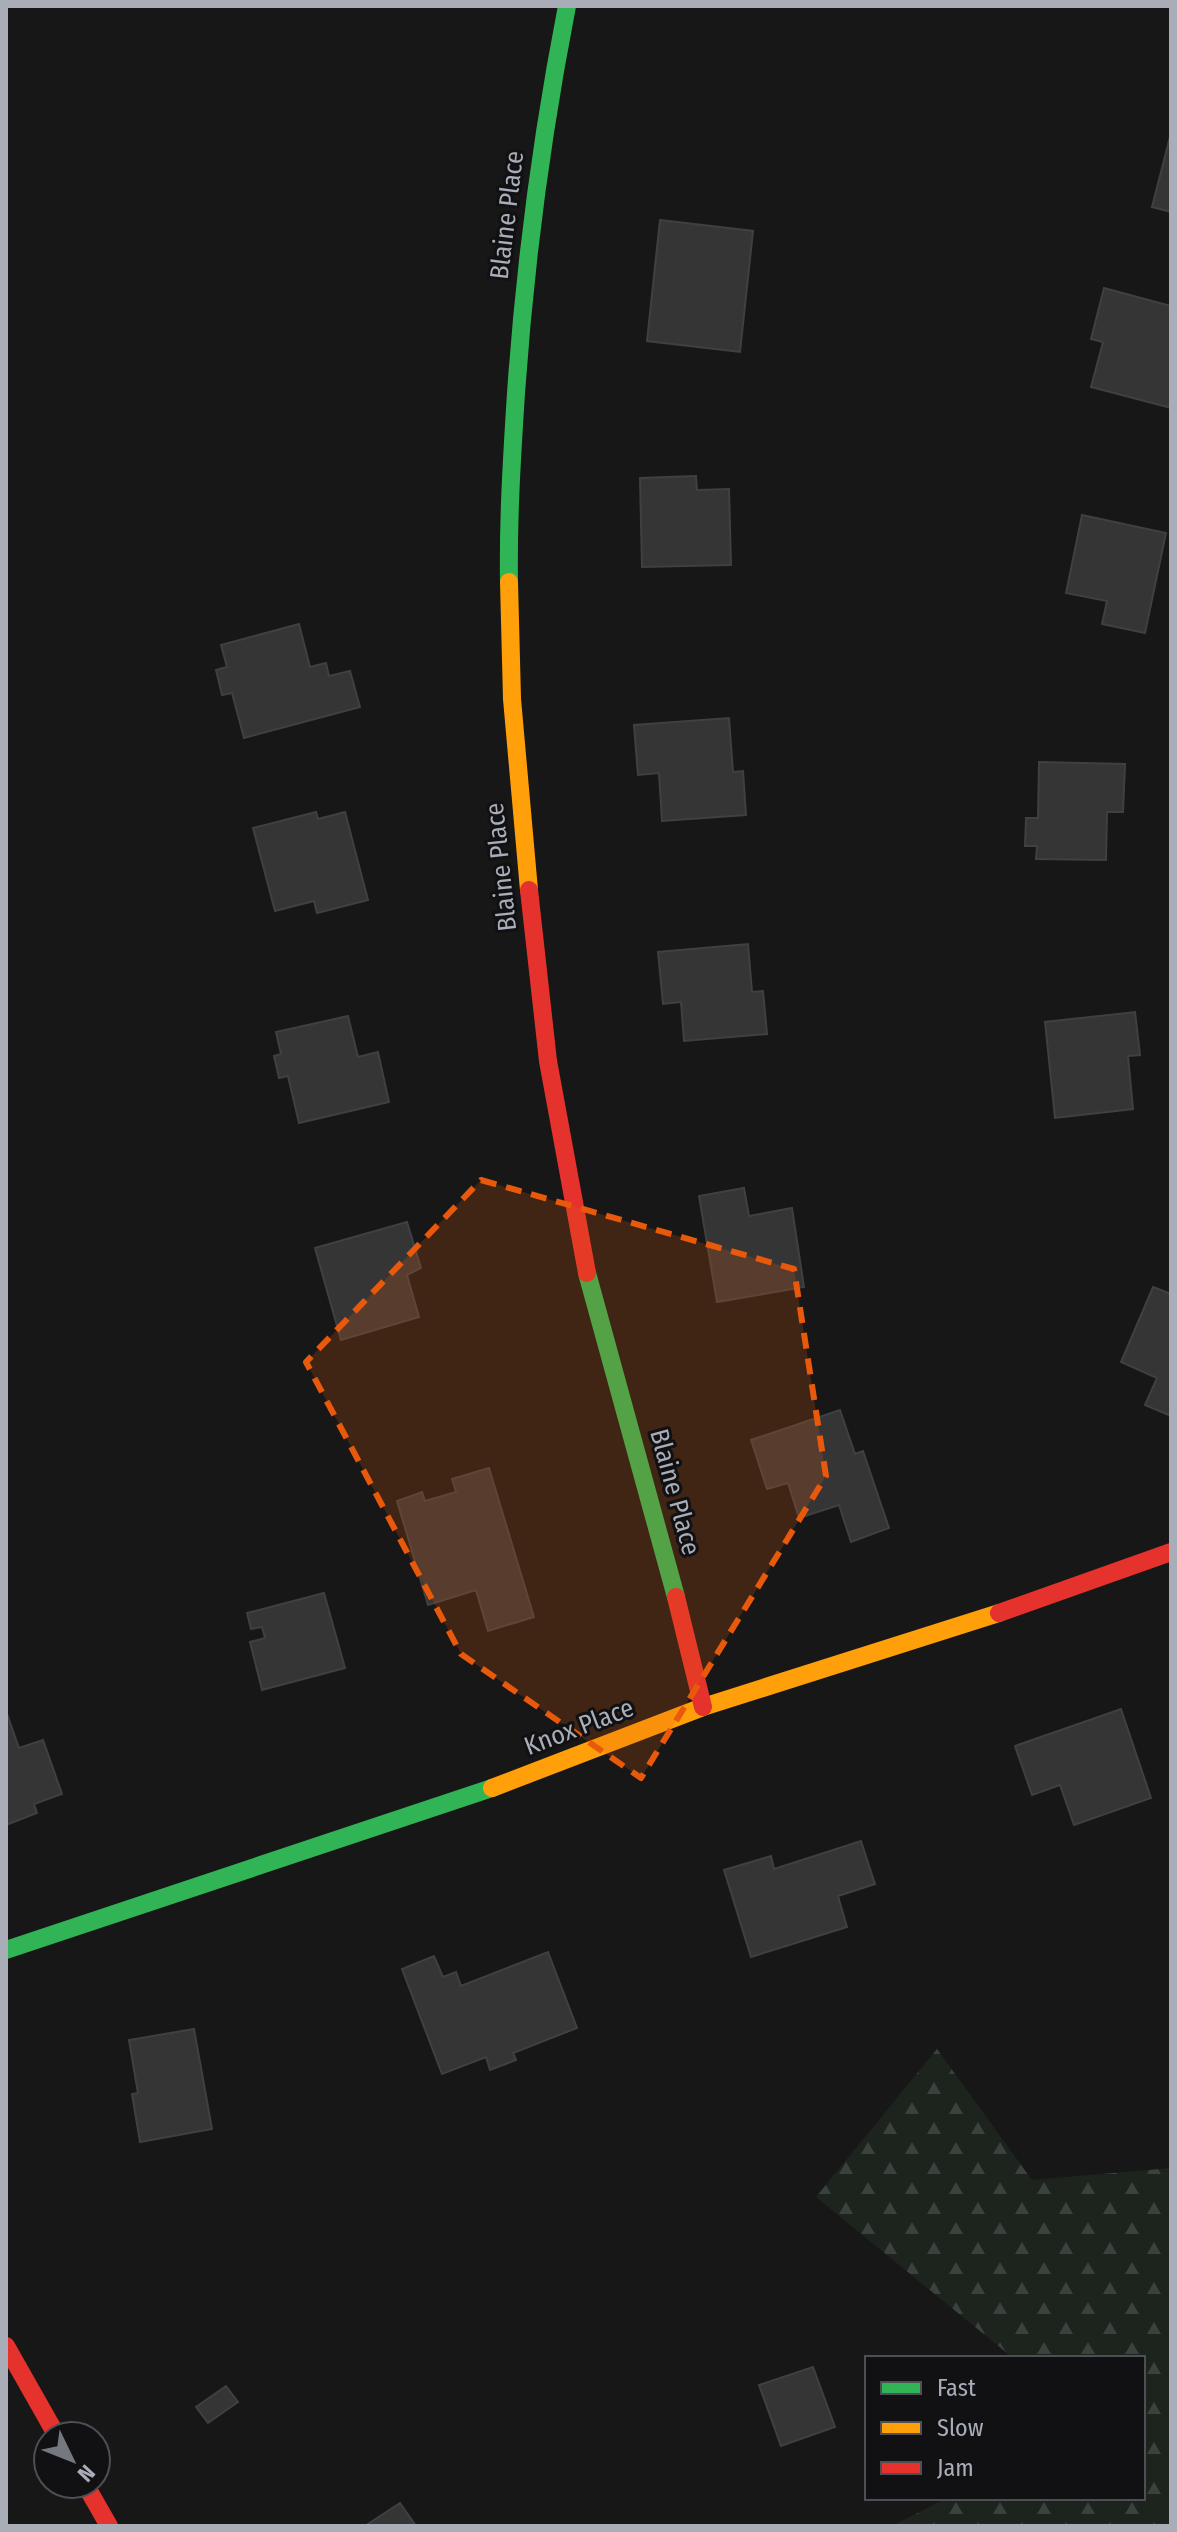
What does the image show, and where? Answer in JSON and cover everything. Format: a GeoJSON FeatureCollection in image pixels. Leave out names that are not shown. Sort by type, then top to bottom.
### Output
{"type":"FeatureCollection","features":[{"type":"Feature","properties":{"kind":"street","name":"Blaine Place"},"geometry":{"type":"LineString","coordinates":[[567,6],[548,102],[523,296],[508,519],[512,699],[548,1061],[584,1262],[659,1531],[703,1707]]}},
{"type":"Feature","properties":{"kind":"street","name":"Knox Place"},"geometry":{"type":"LineString","coordinates":[[6,1950],[454,1803],[703,1707],[1026,1604],[1171,1552]]}},
{"type":"Feature","properties":{"kind":"street"},"geometry":{"type":"LineString","coordinates":[[6,2346],[48,2420]]}},
{"type":"Feature","properties":{"kind":"street"},"geometry":{"type":"LineString","coordinates":[[94,2500],[109,2526]]}},
{"type":"Feature","properties":{"kind":"highlighted area"},"geometry":{"type":"Polygon","coordinates":[[[481,1180],[794,1269],[826,1476],[641,1778],[461,1654],[306,1362],[481,1180]]]}},
{"type":"Feature","properties":{"kind":"green space"},"geometry":{"type":"Polygon","coordinates":[[[937,2049],[1032,2180],[1171,2168],[1171,2526],[892,2526],[943,2500],[1145,2500],[1145,2356],[1011,2356],[816,2197],[937,2049]]]}},
{"type":"Feature","properties":{"kind":"building"},"geometry":{"type":"Polygon","coordinates":[[[1171,133],[1171,212],[1152,207],[1171,133]]]}},
{"type":"Feature","properties":{"kind":"building"},"geometry":{"type":"Polygon","coordinates":[[[660,220],[753,231],[740,352],[647,341],[660,220]]]}},
{"type":"Feature","properties":{"kind":"building"},"geometry":{"type":"Polygon","coordinates":[[[1104,288],[1171,306],[1171,408],[1091,387],[1103,342],[1091,339],[1104,288]]]}},
{"type":"Feature","properties":{"kind":"building"},"geometry":{"type":"Polygon","coordinates":[[[696,476],[697,490],[729,489],[731,565],[642,567],[640,478],[696,476]]]}},
{"type":"Feature","properties":{"kind":"building"},"geometry":{"type":"Polygon","coordinates":[[[1082,515],[1166,533],[1145,633],[1102,624],[1107,601],[1066,593],[1082,515]]]}},
{"type":"Feature","properties":{"kind":"building"},"geometry":{"type":"Polygon","coordinates":[[[299,624],[310,667],[326,663],[329,676],[350,671],[360,707],[244,738],[232,693],[222,695],[216,670],[227,667],[221,645],[299,624]]]}},
{"type":"Feature","properties":{"kind":"building"},"geometry":{"type":"Polygon","coordinates":[[[729,718],[733,772],[743,771],[746,815],[662,821],[659,773],[638,775],[634,725],[729,718]]]}},
{"type":"Feature","properties":{"kind":"building"},"geometry":{"type":"Polygon","coordinates":[[[1039,762],[1125,764],[1123,812],[1107,812],[1106,860],[1036,859],[1037,846],[1025,846],[1026,818],[1038,818],[1039,762]]]}},
{"type":"Feature","properties":{"kind":"building"},"geometry":{"type":"Polygon","coordinates":[[[316,812],[318,819],[345,812],[368,900],[317,913],[314,901],[275,911],[253,828],[316,812]]]}},
{"type":"Feature","properties":{"kind":"building"},"geometry":{"type":"Polygon","coordinates":[[[748,944],[752,992],[763,991],[767,1034],[684,1041],[681,1002],[663,1004],[658,952],[748,944]]]}},
{"type":"Feature","properties":{"kind":"building"},"geometry":{"type":"Polygon","coordinates":[[[1135,1012],[1140,1055],[1128,1056],[1133,1109],[1055,1118],[1045,1022],[1135,1012]]]}},
{"type":"Feature","properties":{"kind":"building"},"geometry":{"type":"Polygon","coordinates":[[[348,1016],[358,1057],[378,1052],[389,1102],[299,1123],[288,1076],[279,1078],[274,1056],[281,1054],[276,1032],[348,1016]]]}},
{"type":"Feature","properties":{"kind":"building"},"geometry":{"type":"Polygon","coordinates":[[[744,1188],[749,1216],[792,1208],[804,1287],[717,1302],[699,1196],[744,1188]]]}},
{"type":"Feature","properties":{"kind":"building"},"geometry":{"type":"Polygon","coordinates":[[[407,1222],[421,1268],[407,1275],[419,1317],[341,1340],[315,1248],[407,1222]]]}},
{"type":"Feature","properties":{"kind":"building"},"geometry":{"type":"Polygon","coordinates":[[[1153,1287],[1171,1294],[1171,1416],[1145,1405],[1157,1378],[1121,1362],[1153,1287]]]}},
{"type":"Feature","properties":{"kind":"building"},"geometry":{"type":"Polygon","coordinates":[[[840,1410],[855,1454],[863,1451],[889,1528],[851,1542],[839,1505],[799,1518],[788,1483],[767,1489],[751,1440],[840,1410]]]}},
{"type":"Feature","properties":{"kind":"building"},"geometry":{"type":"Polygon","coordinates":[[[489,1468],[534,1617],[488,1631],[476,1590],[428,1605],[397,1501],[422,1492],[425,1501],[456,1492],[452,1479],[489,1468]]]}},
{"type":"Feature","properties":{"kind":"building"},"geometry":{"type":"Polygon","coordinates":[[[324,1593],[345,1668],[262,1690],[250,1642],[265,1638],[262,1627],[251,1629],[247,1613],[324,1593]]]}},
{"type":"Feature","properties":{"kind":"building"},"geometry":{"type":"Polygon","coordinates":[[[1121,1709],[1151,1798],[1074,1825],[1060,1785],[1032,1795],[1015,1746],[1121,1709]]]}},
{"type":"Feature","properties":{"kind":"building"},"geometry":{"type":"Polygon","coordinates":[[[6,1711],[19,1748],[43,1740],[62,1794],[34,1804],[37,1813],[6,1825],[6,1711]]]}},
{"type":"Feature","properties":{"kind":"building"},"geometry":{"type":"Polygon","coordinates":[[[861,1841],[875,1884],[838,1896],[847,1927],[751,1957],[724,1870],[771,1856],[774,1869],[861,1841]]]}},
{"type":"Feature","properties":{"kind":"building"},"geometry":{"type":"Polygon","coordinates":[[[548,1952],[577,2028],[513,2053],[516,2060],[490,2070],[486,2057],[442,2074],[402,1969],[434,1956],[443,1977],[456,1972],[461,1986],[548,1952]]]}},
{"type":"Feature","properties":{"kind":"building"},"geometry":{"type":"Polygon","coordinates":[[[194,2029],[212,2129],[140,2142],[132,2094],[138,2093],[129,2040],[194,2029]]]}},
{"type":"Feature","properties":{"kind":"building"},"geometry":{"type":"Polygon","coordinates":[[[813,2367],[835,2427],[781,2446],[759,2385],[813,2367]]]}},
{"type":"Feature","properties":{"kind":"building"},"geometry":{"type":"Polygon","coordinates":[[[226,2386],[238,2402],[208,2423],[196,2407],[226,2386]]]}},
{"type":"Feature","properties":{"kind":"building"},"geometry":{"type":"Polygon","coordinates":[[[400,2503],[416,2526],[365,2526],[400,2503]]]}},
{"type":"Feature","properties":{"kind":"traffic: fast"},"geometry":{"type":"LineString","coordinates":[[509,582],[512,464],[524,296],[542,150],[567,6]]}},
{"type":"Feature","properties":{"kind":"traffic: fast"},"geometry":{"type":"LineString","coordinates":[[587,1273],[676,1597]]}},
{"type":"Feature","properties":{"kind":"traffic: fast"},"geometry":{"type":"LineString","coordinates":[[6,1950],[492,1788]]}},
{"type":"Feature","properties":{"kind":"traffic: slow"},"geometry":{"type":"LineString","coordinates":[[509,582],[512,699],[529,890]]}},
{"type":"Feature","properties":{"kind":"traffic: slow"},"geometry":{"type":"LineString","coordinates":[[492,1788],[703,1707],[999,1613]]}},
{"type":"Feature","properties":{"kind":"traffic: jam"},"geometry":{"type":"LineString","coordinates":[[529,890],[548,1061],[587,1273]]}},
{"type":"Feature","properties":{"kind":"traffic: jam"},"geometry":{"type":"LineString","coordinates":[[999,1613],[1171,1552]]}},
{"type":"Feature","properties":{"kind":"traffic: jam"},"geometry":{"type":"LineString","coordinates":[[676,1597],[703,1707]]}},
{"type":"Feature","properties":{"kind":"traffic: jam"},"geometry":{"type":"LineString","coordinates":[[6,2346],[48,2420]]}},
{"type":"Feature","properties":{"kind":"traffic: jam"},"geometry":{"type":"LineString","coordinates":[[94,2500],[109,2526]]}}]}
